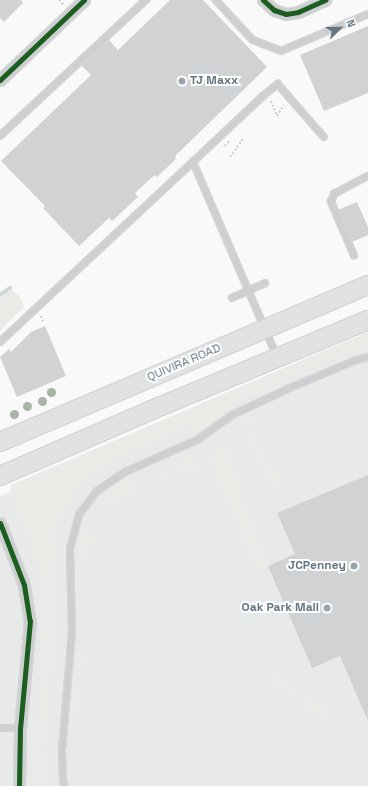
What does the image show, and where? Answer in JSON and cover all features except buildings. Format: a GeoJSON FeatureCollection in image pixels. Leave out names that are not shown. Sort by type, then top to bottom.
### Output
{"type":"FeatureCollection","features":[{"type":"Feature","properties":{"kind":"main road","name":"QUIVIRA ROAD"},"geometry":{"type":"LineString","coordinates":[[0,442],[368,285]]}},
{"type":"Feature","properties":{"kind":"main road"},"geometry":{"type":"LineString","coordinates":[[0,476],[159,407],[368,320]]}},
{"type":"Feature","properties":{"kind":"street"},"geometry":{"type":"LineString","coordinates":[[0,80],[84,0]]}},
{"type":"Feature","properties":{"kind":"street"},"geometry":{"type":"LineString","coordinates":[[263,0],[274,10],[286,14],[298,12],[325,0]]}},
{"type":"Feature","properties":{"kind":"street"},"geometry":{"type":"LineString","coordinates":[[0,523],[24,585],[30,621],[20,728],[19,786]]}},
{"type":"Feature","properties":{"kind":"lane"},"geometry":{"type":"LineString","coordinates":[[0,136],[146,0]]}},
{"type":"Feature","properties":{"kind":"lane"},"geometry":{"type":"LineString","coordinates":[[216,0],[253,40],[281,51],[368,14]]}},
{"type":"Feature","properties":{"kind":"lane"},"geometry":{"type":"LineString","coordinates":[[0,342],[263,96],[278,84],[324,137]]}},
{"type":"Feature","properties":{"kind":"lane"},"geometry":{"type":"LineString","coordinates":[[193,162],[277,358]]}},
{"type":"Feature","properties":{"kind":"lane"},"geometry":{"type":"LineString","coordinates":[[354,256],[331,202],[334,194],[368,176]]}},
{"type":"Feature","properties":{"kind":"lane"},"geometry":{"type":"LineString","coordinates":[[232,298],[265,283]]}},
{"type":"Feature","properties":{"kind":"lane"},"geometry":{"type":"LineString","coordinates":[[65,786],[63,781],[62,751],[72,633],[70,549],[79,515],[97,491],[125,472],[197,440],[234,414],[284,390],[354,361],[368,357]]}},
{"type":"Feature","properties":{"kind":"lane"},"geometry":{"type":"LineString","coordinates":[[0,728],[20,728]]}},
{"type":"Feature","properties":{"kind":"path"},"geometry":{"type":"LineString","coordinates":[[59,0],[65,6]]}},
{"type":"Feature","properties":{"kind":"path"},"geometry":{"type":"LineString","coordinates":[[272,102],[277,116],[284,106]]}},
{"type":"Feature","properties":{"kind":"path"},"geometry":{"type":"LineString","coordinates":[[230,157],[243,139]]}},
{"type":"Feature","properties":{"kind":"path"},"geometry":{"type":"LineString","coordinates":[[40,314],[43,322]]}},
{"type":"Feature","properties":{"kind":"shaded area"},"geometry":{"type":"Polygon","coordinates":[[[12,290],[20,297],[24,307],[0,331],[0,297],[12,290]]]}},
{"type":"Feature","properties":{"kind":"shaded area"},"geometry":{"type":"Polygon","coordinates":[[[368,332],[368,347],[345,355],[251,395],[226,411],[197,433],[195,433],[191,425],[111,460],[91,474],[75,491],[65,508],[60,509],[59,512],[61,513],[61,516],[52,548],[54,653],[53,655],[50,655],[49,659],[52,659],[52,663],[45,734],[44,741],[41,741],[41,745],[44,746],[44,748],[41,748],[41,752],[44,753],[44,786],[35,786],[36,733],[45,648],[45,610],[38,567],[28,535],[14,503],[16,499],[15,495],[12,496],[10,494],[11,485],[368,332]]]}},
{"type":"Feature","properties":{"kind":"shaded area"},"geometry":{"type":"Polygon","coordinates":[[[368,338],[368,786],[0,786],[0,496],[368,338]]]}},
{"type":"Feature","properties":{"kind":"shaded area"},"geometry":{"type":"Polygon","coordinates":[[[252,414],[257,418],[248,423],[269,471],[278,468],[283,479],[276,484],[267,479],[243,422],[244,418],[252,414]]]}},
{"type":"Feature","properties":{"kind":"shaded area"},"geometry":{"type":"Polygon","coordinates":[[[219,447],[227,451],[233,464],[243,502],[268,565],[262,568],[253,559],[212,464],[212,455],[219,447]]]}},
{"type":"Feature","properties":{"kind":"shaded area"},"geometry":{"type":"Polygon","coordinates":[[[184,456],[188,456],[193,459],[198,471],[197,474],[193,475],[189,468],[102,505],[101,501],[125,481],[131,480],[135,488],[183,467],[181,459],[184,456]]]}},
{"type":"Feature","properties":{"kind":"shaded area"},"geometry":{"type":"Polygon","coordinates":[[[84,531],[91,533],[96,544],[82,550],[87,558],[83,560],[77,555],[81,534],[84,531]]]}},
{"type":"Feature","properties":{"kind":"shaded area"},"geometry":{"type":"Polygon","coordinates":[[[82,649],[87,658],[83,660],[86,668],[83,670],[78,668],[77,663],[79,650],[82,649]]]}},
{"type":"Feature","properties":{"kind":"shaded area"},"geometry":{"type":"Polygon","coordinates":[[[281,674],[294,689],[294,692],[289,694],[284,684],[277,687],[273,677],[281,674]]]}},
{"type":"Feature","properties":{"kind":"shaded area"},"geometry":{"type":"Polygon","coordinates":[[[76,690],[81,698],[77,700],[80,707],[78,710],[72,705],[73,692],[76,690]]]}},
{"type":"Feature","properties":{"kind":"shaded area"},"geometry":{"type":"Polygon","coordinates":[[[309,699],[328,711],[328,715],[319,718],[315,709],[309,711],[305,702],[309,699]]]}},
{"type":"Feature","properties":{"kind":"waterway"},"geometry":{"type":"LineString","coordinates":[[0,295],[10,288]]}},
{"type":"Feature","properties":{"kind":"cycle path"},"geometry":{"type":"LineString","coordinates":[[0,80],[84,0]]}},
{"type":"Feature","properties":{"kind":"cycle path"},"geometry":{"type":"LineString","coordinates":[[263,0],[274,10],[286,14],[298,12],[325,0]]}},
{"type":"Feature","properties":{"kind":"cycle path"},"geometry":{"type":"LineString","coordinates":[[0,523],[24,585],[30,621],[20,728],[19,786]]}},
{"type":"Feature","properties":{"kind":"place","name":"TJ Maxx"},"geometry":{"type":"Point","coordinates":[182,81]}},
{"type":"Feature","properties":{"kind":"place","name":"JCPenney"},"geometry":{"type":"Point","coordinates":[354,566]}},
{"type":"Feature","properties":{"kind":"place","name":"Oak Park Mall"},"geometry":{"type":"Point","coordinates":[327,608]}}]}
